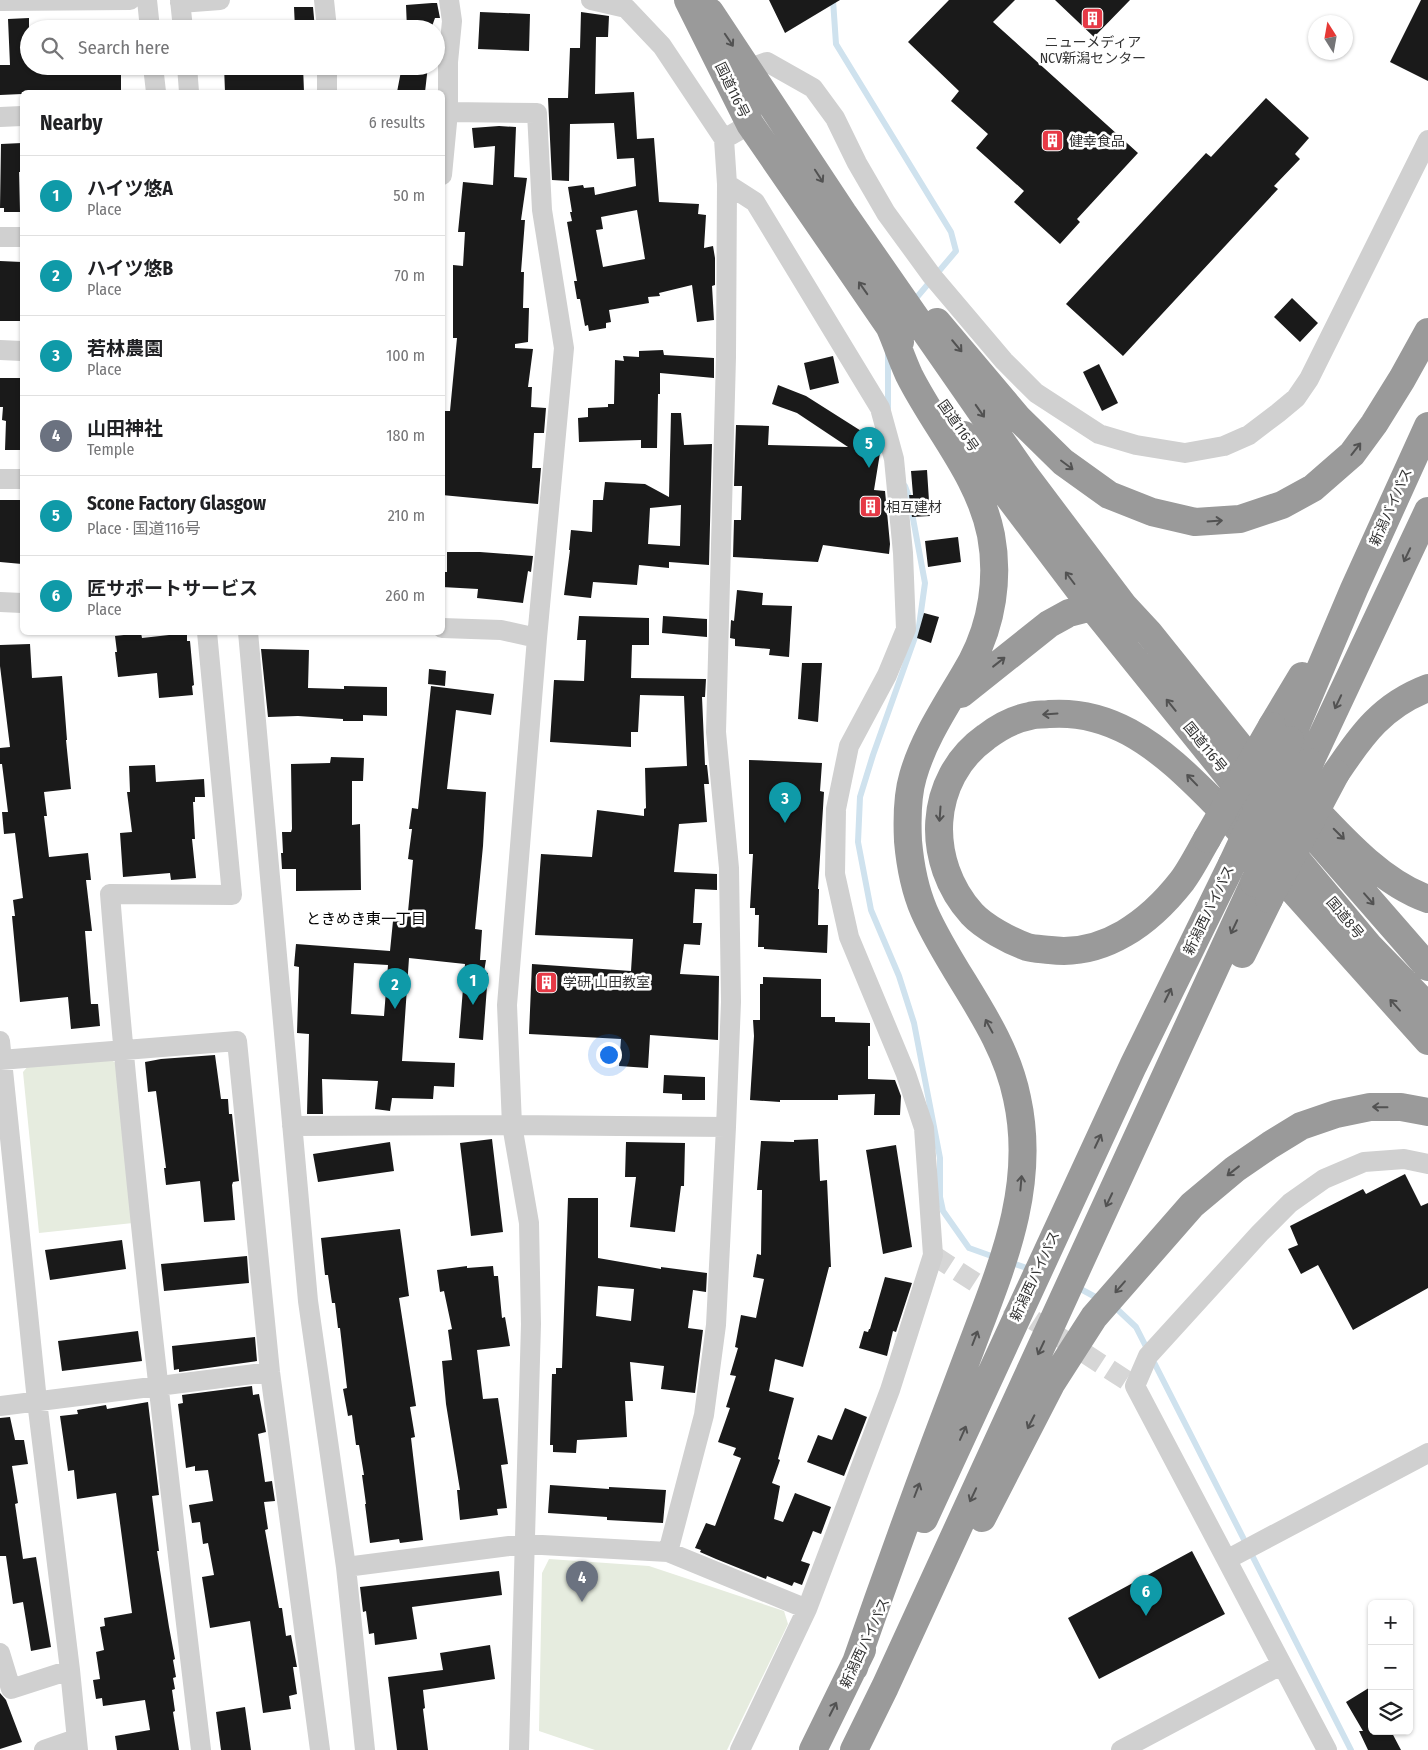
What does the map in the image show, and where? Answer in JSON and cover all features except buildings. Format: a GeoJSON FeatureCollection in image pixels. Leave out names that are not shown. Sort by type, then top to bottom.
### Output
{"type":"FeatureCollection","features":[{"type":"Feature","properties":{"kind":"highway","name":"国道116号"},"geometry":{"type":"LineString","coordinates":[[688,0],[750,124],[989,471],[1092,607],[1272,811]]}},
{"type":"Feature","properties":{"kind":"highway","name":"国道116号"},"geometry":{"type":"LineString","coordinates":[[702,0],[843,213],[1024,475],[1123,605],[1149,633],[1272,811]]}},
{"type":"Feature","properties":{"kind":"highway"},"geometry":{"type":"LineString","coordinates":[[843,213],[1018,418],[1063,462],[1109,495],[1152,512],[1195,522],[1240,519],[1282,505],[1313,488],[1352,454],[1374,424],[1428,332]]}},
{"type":"Feature","properties":{"kind":"highway"},"geometry":{"type":"LineString","coordinates":[[854,1668],[906,1519],[1010,1240],[1021,1189],[1023,1157],[1022,1126],[1010,1070],[987,1021],[940,943],[923,909],[908,843],[908,810],[912,779],[923,749],[973,658],[987,624],[993,594],[995,563],[988,524],[967,471],[910,375],[890,328]]}},
{"type":"Feature","properties":{"kind":"highway","name":"新潟バイパス"},"geometry":{"type":"LineString","coordinates":[[1281,733],[1354,589],[1428,426]]}},
{"type":"Feature","properties":{"kind":"highway"},"geometry":{"type":"LineString","coordinates":[[1272,811],[1310,762],[1428,511]]}},
{"type":"Feature","properties":{"kind":"highway"},"geometry":{"type":"LineString","coordinates":[[938,719],[959,695],[982,675],[1049,624],[1070,613],[1092,607],[1123,605]]}},
{"type":"Feature","properties":{"kind":"highway"},"geometry":{"type":"LineString","coordinates":[[1149,633],[1222,705],[1303,798],[1355,850],[1387,876],[1416,895],[1428,899]]}},
{"type":"Feature","properties":{"kind":"highway"},"geometry":{"type":"LineString","coordinates":[[854,1750],[1130,1156],[1185,1067],[1261,891],[1359,738],[1385,713],[1412,694],[1428,688]]}},
{"type":"Feature","properties":{"kind":"highway"},"geometry":{"type":"LineString","coordinates":[[1281,733],[1208,839],[1183,880],[1163,904],[1138,925],[1116,939],[1091,948],[1062,952],[1029,947],[1001,935],[973,916],[958,897],[945,870],[938,839],[941,803],[953,771],[973,746],[1001,726],[1030,716],[1065,713],[1097,718],[1121,728],[1159,751],[1186,774],[1214,802],[1428,1041]]}},
{"type":"Feature","properties":{"kind":"highway"},"geometry":{"type":"LineString","coordinates":[[1272,811],[1281,733]]}},
{"type":"Feature","properties":{"kind":"highway"},"geometry":{"type":"LineString","coordinates":[[1272,811],[1428,967]]}},
{"type":"Feature","properties":{"kind":"highway","name":"新潟西バイパス"},"geometry":{"type":"LineString","coordinates":[[813,1750],[854,1668],[1133,1066],[1232,864],[1272,811]]}},
{"type":"Feature","properties":{"kind":"highway","name":"新潟西バイパス"},"geometry":{"type":"LineString","coordinates":[[1261,891],[1272,811]]}},
{"type":"Feature","properties":{"kind":"highway","name":"国道8号"},"geometry":{"type":"LineString","coordinates":[[1272,811],[1369,946],[1428,1007]]}},
{"type":"Feature","properties":{"kind":"highway"},"geometry":{"type":"LineString","coordinates":[[1369,946],[1428,982]]}},
{"type":"Feature","properties":{"kind":"highway"},"geometry":{"type":"LineString","coordinates":[[885,1686],[945,1590],[1051,1384],[1094,1317],[1192,1206],[1235,1169],[1301,1126],[1336,1114],[1370,1107],[1401,1107],[1428,1112]]}},
{"type":"Feature","properties":{"kind":"street"},"geometry":{"type":"LineString","coordinates":[[0,1],[130,0]]}},
{"type":"Feature","properties":{"kind":"street"},"geometry":{"type":"LineString","coordinates":[[147,0],[149,20]]}},
{"type":"Feature","properties":{"kind":"street"},"geometry":{"type":"LineString","coordinates":[[182,20],[180,2],[220,0]]}},
{"type":"Feature","properties":{"kind":"street"},"geometry":{"type":"LineString","coordinates":[[324,0],[326,20]]}},
{"type":"Feature","properties":{"kind":"street"},"geometry":{"type":"LineString","coordinates":[[445,144],[448,112],[448,62],[452,21],[449,0]]}},
{"type":"Feature","properties":{"kind":"street"},"geometry":{"type":"LineString","coordinates":[[591,0],[626,8],[662,46],[724,139],[727,184],[726,357],[716,732],[729,868],[731,1002],[726,1127],[716,1325],[704,1415],[668,1552]]}},
{"type":"Feature","properties":{"kind":"street"},"geometry":{"type":"LineString","coordinates":[[748,69],[767,62],[813,88],[835,118],[857,163],[886,213],[932,276],[1004,361],[1036,392],[1099,434],[1136,445],[1185,453],[1224,446],[1249,435],[1296,398],[1309,379],[1428,140]]}},
{"type":"Feature","properties":{"kind":"street"},"geometry":{"type":"LineString","coordinates":[[154,75],[156,90]]}},
{"type":"Feature","properties":{"kind":"street"},"geometry":{"type":"LineString","coordinates":[[188,75],[189,90]]}},
{"type":"Feature","properties":{"kind":"street"},"geometry":{"type":"LineString","coordinates":[[327,75],[327,90]]}},
{"type":"Feature","properties":{"kind":"street"},"geometry":{"type":"LineString","coordinates":[[448,112],[537,113],[542,210],[564,348],[537,638],[507,1005],[512,1124],[529,1223],[531,1324],[519,1750]]}},
{"type":"Feature","properties":{"kind":"street"},"geometry":{"type":"LineString","coordinates":[[0,117],[20,116]]}},
{"type":"Feature","properties":{"kind":"street"},"geometry":{"type":"LineString","coordinates":[[724,139],[750,124]]}},
{"type":"Feature","properties":{"kind":"street"},"geometry":{"type":"LineString","coordinates":[[727,184],[755,202],[880,408],[894,459],[903,553],[906,629],[887,674],[849,746],[836,809],[835,874],[849,937],[906,1074],[924,1128],[933,1255],[890,1390],[807,1609],[740,1750]]}},
{"type":"Feature","properties":{"kind":"street"},"geometry":{"type":"LineString","coordinates":[[0,237],[20,237]]}},
{"type":"Feature","properties":{"kind":"street"},"geometry":{"type":"LineString","coordinates":[[0,350],[20,351]]}},
{"type":"Feature","properties":{"kind":"street"},"geometry":{"type":"LineString","coordinates":[[0,479],[20,479]]}},
{"type":"Feature","properties":{"kind":"street"},"geometry":{"type":"LineString","coordinates":[[0,602],[20,603]]}},
{"type":"Feature","properties":{"kind":"street"},"geometry":{"type":"LineString","coordinates":[[445,628],[501,630],[537,638]]}},
{"type":"Feature","properties":{"kind":"street"},"geometry":{"type":"LineString","coordinates":[[201,1750],[158,1386],[122,1050],[110,894],[232,895],[207,635]]}},
{"type":"Feature","properties":{"kind":"street"},"geometry":{"type":"LineString","coordinates":[[248,635],[308,1301],[346,1568],[365,1750]]}},
{"type":"Feature","properties":{"kind":"street"},"geometry":{"type":"LineString","coordinates":[[44,1750],[77,1745],[70,1670],[37,1400],[1,1053],[122,1050],[237,1041],[270,1372],[320,1750]]}},
{"type":"Feature","properties":{"kind":"street"},"geometry":{"type":"LineString","coordinates":[[292,1126],[512,1124],[726,1127]]}},
{"type":"Feature","properties":{"kind":"street"},"geometry":{"type":"LineString","coordinates":[[1327,1750],[1228,1559],[1135,1386],[1148,1356],[1260,1233],[1290,1203],[1324,1179],[1364,1162],[1404,1159],[1428,1164]]}},
{"type":"Feature","properties":{"kind":"street"},"geometry":{"type":"LineString","coordinates":[[0,1406],[270,1372]]}},
{"type":"Feature","properties":{"kind":"street"},"geometry":{"type":"LineString","coordinates":[[1228,1559],[1428,1454]]}},
{"type":"Feature","properties":{"kind":"street"},"geometry":{"type":"LineString","coordinates":[[346,1568],[524,1544],[668,1552],[807,1609]]}},
{"type":"Feature","properties":{"kind":"street"},"geometry":{"type":"LineString","coordinates":[[0,1653],[6,1691],[70,1670]]}},
{"type":"Feature","properties":{"kind":"street"},"geometry":{"type":"LineString","coordinates":[[1121,1750],[1282,1665]]}},
{"type":"Feature","properties":{"kind":"shaded area"},"geometry":{"type":"Polygon","coordinates":[[[109,1058],[117,1064],[133,1223],[39,1233],[23,1072],[29,1065],[109,1058]]]}},
{"type":"Feature","properties":{"kind":"shaded area"},"geometry":{"type":"Polygon","coordinates":[[[549,1559],[649,1566],[784,1611],[788,1624],[727,1750],[595,1750],[539,1731],[542,1573],[549,1559]]]}},
{"type":"Feature","properties":{"kind":"waterway"},"geometry":{"type":"LineString","coordinates":[[833,0],[836,44],[951,232],[956,251],[912,303]]}},
{"type":"Feature","properties":{"kind":"waterway"},"geometry":{"type":"LineString","coordinates":[[888,352],[888,409]]}},
{"type":"Feature","properties":{"kind":"waterway"},"geometry":{"type":"LineString","coordinates":[[905,486],[909,497],[925,583],[919,626],[860,797],[858,842],[871,910],[899,976],[914,1023],[940,1158],[940,1197],[943,1211],[969,1248],[997,1258]]}},
{"type":"Feature","properties":{"kind":"waterway"},"geometry":{"type":"LineString","coordinates":[[1009,1262],[1033,1270]]}},
{"type":"Feature","properties":{"kind":"waterway"},"geometry":{"type":"LineString","coordinates":[[1075,1286],[1101,1300]]}},
{"type":"Feature","properties":{"kind":"waterway"},"geometry":{"type":"LineString","coordinates":[[1112,1306],[1136,1327],[1351,1750]]}},
{"type":"Feature","properties":{"kind":"tunnel"},"geometry":{"type":"LineString","coordinates":[[933,1255],[1135,1386]]}},
{"type":"Feature","properties":{"kind":"place","name":"ニューメディア NCV新潟センター"},"geometry":{"type":"Point","coordinates":[1093,19]}},
{"type":"Feature","properties":{"kind":"place","name":"健幸食品"},"geometry":{"type":"Point","coordinates":[1053,141]}},
{"type":"Feature","properties":{"kind":"place","name":"Scone Factory Glasgow"},"geometry":{"type":"Point","coordinates":[869,468]}},
{"type":"Feature","properties":{"kind":"place","name":"相互建材"},"geometry":{"type":"Point","coordinates":[870,507]}},
{"type":"Feature","properties":{"kind":"place","name":"若林農園"},"geometry":{"type":"Point","coordinates":[785,823]}},
{"type":"Feature","properties":{"kind":"place","name":"学研 山田教室"},"geometry":{"type":"Point","coordinates":[547,982]}},
{"type":"Feature","properties":{"kind":"place","name":"ハイツ悠A"},"geometry":{"type":"Point","coordinates":[473,1005]}},
{"type":"Feature","properties":{"kind":"place","name":"ハイツ悠B"},"geometry":{"type":"Point","coordinates":[395,1009]}},
{"type":"Feature","properties":{"kind":"place","name":"山田神社"},"geometry":{"type":"Point","coordinates":[582,1602]}},
{"type":"Feature","properties":{"kind":"place","name":"匠サポートサービス"},"geometry":{"type":"Point","coordinates":[1146,1616]}},
{"type":"Feature","properties":{"kind":"district","name":"ときめき東一丁目"},"geometry":{"type":"Point","coordinates":[366,919]}}]}
